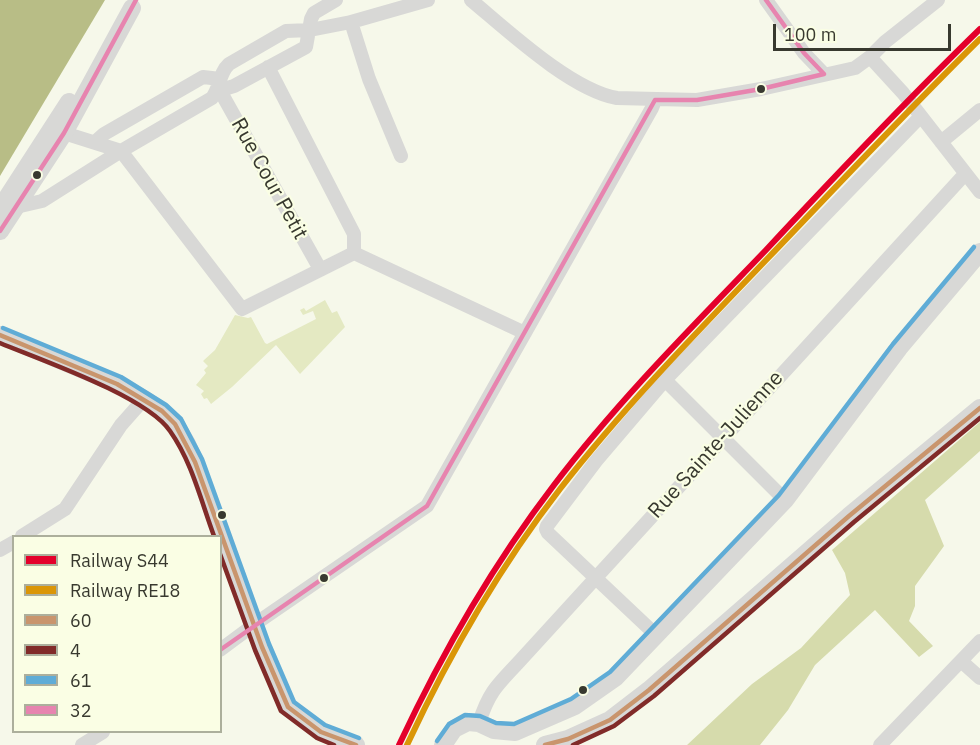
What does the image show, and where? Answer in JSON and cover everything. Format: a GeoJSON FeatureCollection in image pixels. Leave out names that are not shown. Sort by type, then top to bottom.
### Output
{"type":"FeatureCollection","features":[{"type":"Feature","properties":{"kind":"main road"},"geometry":{"type":"LineString","coordinates":[[8,208],[64,133],[134,4]]}},
{"type":"Feature","properties":{"kind":"main road"},"geometry":{"type":"LineString","coordinates":[[0,231],[8,208],[82,80],[134,4]]}},
{"type":"Feature","properties":{"kind":"main road"},"geometry":{"type":"LineString","coordinates":[[443,745],[454,729],[468,722],[479,723],[494,730],[515,732],[575,706],[615,678],[785,500],[899,348],[980,252]]}},
{"type":"Feature","properties":{"kind":"main road"},"geometry":{"type":"LineString","coordinates":[[0,335],[117,384],[162,411],[175,424],[187,444],[221,535]]}},
{"type":"Feature","properties":{"kind":"main road"},"geometry":{"type":"LineString","coordinates":[[545,745],[568,739],[618,714],[849,516],[980,408]]}},
{"type":"Feature","properties":{"kind":"main road"},"geometry":{"type":"LineString","coordinates":[[222,537],[262,647],[288,706],[321,732],[356,745]]}},
{"type":"Feature","properties":{"kind":"street"},"geometry":{"type":"LineString","coordinates":[[95,142],[104,134],[203,77],[224,88],[234,86],[306,47],[314,13],[336,0]]}},
{"type":"Feature","properties":{"kind":"street"},"geometry":{"type":"LineString","coordinates":[[8,208],[42,201],[121,151],[212,98],[224,69],[229,64],[286,31],[310,30],[351,22],[428,0]]}},
{"type":"Feature","properties":{"kind":"street"},"geometry":{"type":"LineString","coordinates":[[471,0],[536,53],[570,77],[608,96],[655,100],[697,100],[761,89],[855,68],[931,2]]}},
{"type":"Feature","properties":{"kind":"street"},"geometry":{"type":"LineString","coordinates":[[766,0],[804,53],[824,74]]}},
{"type":"Feature","properties":{"kind":"street"},"geometry":{"type":"LineString","coordinates":[[351,22],[369,79],[401,156]]}},
{"type":"Feature","properties":{"kind":"street"},"geometry":{"type":"LineString","coordinates":[[870,57],[921,116],[980,192]]}},
{"type":"Feature","properties":{"kind":"street"},"geometry":{"type":"LineString","coordinates":[[268,68],[354,234],[354,253]]}},
{"type":"Feature","properties":{"kind":"street","name":"Rue Cour Petit"},"geometry":{"type":"LineString","coordinates":[[218,85],[320,269]]}},
{"type":"Feature","properties":{"kind":"street"},"geometry":{"type":"LineString","coordinates":[[222,649],[427,506],[655,100]]}},
{"type":"Feature","properties":{"kind":"street"},"geometry":{"type":"LineString","coordinates":[[941,142],[980,110]]}},
{"type":"Feature","properties":{"kind":"street"},"geometry":{"type":"LineString","coordinates":[[655,634],[546,530],[596,461],[664,380],[921,116]]}},
{"type":"Feature","properties":{"kind":"street"},"geometry":{"type":"LineString","coordinates":[[64,133],[121,151],[242,309],[354,253]]}},
{"type":"Feature","properties":{"kind":"street","name":"Rue Sainte-Julienne"},"geometry":{"type":"LineString","coordinates":[[479,723],[485,703],[495,686],[965,174]]}},
{"type":"Feature","properties":{"kind":"street"},"geometry":{"type":"LineString","coordinates":[[354,253],[525,333]]}},
{"type":"Feature","properties":{"kind":"street"},"geometry":{"type":"LineString","coordinates":[[664,380],[785,500]]}},
{"type":"Feature","properties":{"kind":"street"},"geometry":{"type":"LineString","coordinates":[[25,535],[65,509],[121,425],[144,399]]}},
{"type":"Feature","properties":{"kind":"street"},"geometry":{"type":"LineString","coordinates":[[880,745],[980,641]]}},
{"type":"Feature","properties":{"kind":"street"},"geometry":{"type":"LineString","coordinates":[[961,661],[980,678]]}},
{"type":"Feature","properties":{"kind":"street"},"geometry":{"type":"LineString","coordinates":[[82,745],[101,733]]}},
{"type":"Feature","properties":{"kind":"shaded area"},"geometry":{"type":"Polygon","coordinates":[[[0,0],[105,0],[0,176],[0,0]]]}},
{"type":"Feature","properties":{"kind":"shaded area"},"geometry":{"type":"Polygon","coordinates":[[[325,300],[332,313],[337,311],[345,327],[300,374],[276,345],[211,404],[207,398],[204,399],[201,394],[204,391],[196,385],[206,373],[204,370],[208,366],[203,361],[215,350],[235,315],[251,317],[267,344],[316,319],[313,311],[303,315],[300,310],[304,308],[306,311],[325,300]]]}},
{"type":"Feature","properties":{"kind":"shaded area"},"geometry":{"type":"Polygon","coordinates":[[[980,422],[980,451],[925,500],[944,546],[915,586],[915,606],[909,621],[933,646],[919,657],[875,610],[815,665],[788,710],[760,745],[687,745],[752,684],[801,648],[850,595],[845,573],[832,550],[980,422]]]}},
{"type":"Feature","properties":{"kind":"rail line","name":"S44"},"geometry":{"type":"LineString","coordinates":[[399,745],[469,611],[531,516],[578,454],[684,336],[925,83],[980,29]]}},
{"type":"Feature","properties":{"kind":"rail line","name":"RE18"},"geometry":{"type":"LineString","coordinates":[[407,745],[476,613],[516,550],[584,459],[688,342],[980,39]]}},
{"type":"Feature","properties":{"kind":"transit line","name":"32"},"geometry":{"type":"LineString","coordinates":[[0,231],[64,133],[136,0]]}},
{"type":"Feature","properties":{"kind":"transit line","name":"32"},"geometry":{"type":"LineString","coordinates":[[222,649],[427,506],[655,100],[697,100],[761,89],[824,74],[804,53],[766,0]]}},
{"type":"Feature","properties":{"kind":"transit line","name":"61"},"geometry":{"type":"LineString","coordinates":[[437,741],[449,724],[465,715],[480,716],[496,723],[514,724],[571,699],[610,672],[779,495],[893,344],[974,247]]}},
{"type":"Feature","properties":{"kind":"transit line","name":"61"},"geometry":{"type":"LineString","coordinates":[[3,328],[121,377],[166,405],[181,419],[202,459],[269,644],[294,702],[325,725],[359,738]]}},
{"type":"Feature","properties":{"kind":"transit line","name":"60"},"geometry":{"type":"LineString","coordinates":[[0,335],[117,384],[162,411],[175,424],[195,462],[221,535]]}},
{"type":"Feature","properties":{"kind":"transit line","name":"4"},"geometry":{"type":"LineString","coordinates":[[0,343],[91,380],[139,405],[157,418],[178,443],[214,535]]}},
{"type":"Feature","properties":{"kind":"transit line","name":"60"},"geometry":{"type":"LineString","coordinates":[[545,745],[568,739],[610,720],[649,690],[849,516],[980,408]]}},
{"type":"Feature","properties":{"kind":"transit line","name":"4"},"geometry":{"type":"LineString","coordinates":[[573,745],[614,726],[654,696],[854,522],[980,418]]}},
{"type":"Feature","properties":{"kind":"transit line","name":"60"},"geometry":{"type":"LineString","coordinates":[[222,537],[262,647],[288,707],[321,732],[356,745]]}},
{"type":"Feature","properties":{"kind":"transit line","name":"4"},"geometry":{"type":"LineString","coordinates":[[222,559],[255,650],[281,711],[317,738],[334,745]]}}]}
